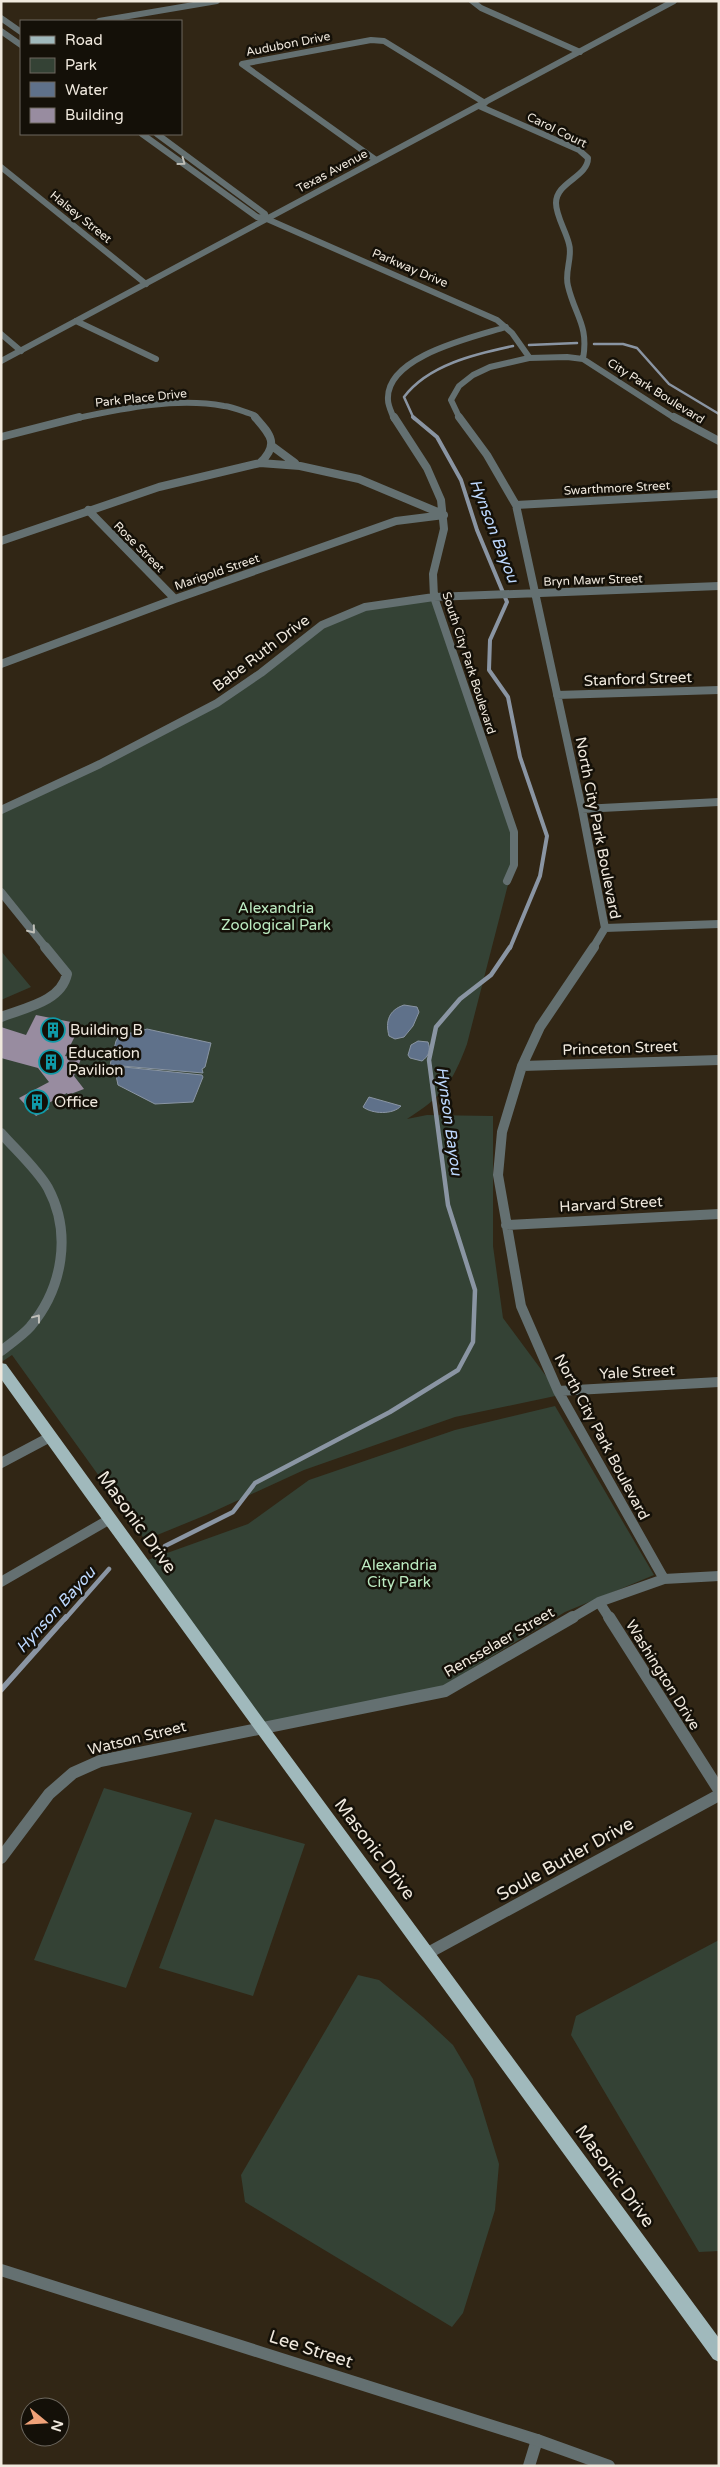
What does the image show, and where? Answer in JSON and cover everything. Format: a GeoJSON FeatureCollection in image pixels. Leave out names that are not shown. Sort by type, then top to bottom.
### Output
{"type":"FeatureCollection","features":[{"type":"Feature","properties":{"kind":"main road","name":"Masonic Drive"},"geometry":{"type":"LineString","coordinates":[[1,1368],[260,1728],[428,1953],[719,2353]]}},
{"type":"Feature","properties":{"kind":"street"},"geometry":{"type":"LineString","coordinates":[[105,20],[217,1]]}},
{"type":"Feature","properties":{"kind":"street"},"geometry":{"type":"LineString","coordinates":[[472,1],[481,8],[580,52]]}},
{"type":"Feature","properties":{"kind":"street","name":"Texas Avenue"},"geometry":{"type":"LineString","coordinates":[[1,361],[674,1]]}},
{"type":"Feature","properties":{"kind":"street"},"geometry":{"type":"LineString","coordinates":[[1,18],[20,32]]}},
{"type":"Feature","properties":{"kind":"street"},"geometry":{"type":"LineString","coordinates":[[1,31],[20,44]]}},
{"type":"Feature","properties":{"kind":"street"},"geometry":{"type":"LineString","coordinates":[[9,37],[20,33]]}},
{"type":"Feature","properties":{"kind":"street","name":"Audubon Drive"},"geometry":{"type":"LineString","coordinates":[[376,160],[242,64],[371,40],[384,41],[482,105]]}},
{"type":"Feature","properties":{"kind":"street","name":"Carol Court"},"geometry":{"type":"LineString","coordinates":[[482,105],[579,150],[588,158],[585,167],[562,188],[556,203],[570,246],[567,284],[584,329],[586,342],[583,359]]}},
{"type":"Feature","properties":{"kind":"street","name":"Parkway Drive"},"geometry":{"type":"LineString","coordinates":[[143,135],[257,217],[267,219],[484,312],[506,327],[529,357]]}},
{"type":"Feature","properties":{"kind":"street","name":"Parkway Drive"},"geometry":{"type":"LineString","coordinates":[[158,135],[265,214],[267,219]]}},
{"type":"Feature","properties":{"kind":"street","name":"Halsey Street"},"geometry":{"type":"LineString","coordinates":[[1,167],[146,284]]}},
{"type":"Feature","properties":{"kind":"street"},"geometry":{"type":"LineString","coordinates":[[76,321],[156,359]]}},
{"type":"Feature","properties":{"kind":"street","name":"South City Park Boulevard"},"geometry":{"type":"LineString","coordinates":[[506,327],[422,356],[397,373],[390,385],[387,397],[388,406],[396,422],[428,468],[441,499],[444,515],[444,535],[433,575],[434,597],[514,832],[514,864],[507,881]]}},
{"type":"Feature","properties":{"kind":"street"},"geometry":{"type":"LineString","coordinates":[[1,334],[21,351]]}},
{"type":"Feature","properties":{"kind":"street","name":"North City Park Boulevard"},"geometry":{"type":"LineString","coordinates":[[583,359],[559,355],[529,357],[504,362],[467,378],[458,386],[450,400],[456,413],[487,455],[516,505],[582,809],[605,928],[580,970],[540,1027],[522,1066],[502,1132],[498,1175],[521,1306],[558,1391],[664,1579]]}},
{"type":"Feature","properties":{"kind":"street","name":"City Park Boulevard"},"geometry":{"type":"LineString","coordinates":[[583,359],[686,425],[719,441]]}},
{"type":"Feature","properties":{"kind":"street","name":"Park Place Drive"},"geometry":{"type":"LineString","coordinates":[[1,437],[47,423],[108,411],[152,406],[202,404],[229,407],[255,414],[264,422],[271,435],[272,446]]}},
{"type":"Feature","properties":{"kind":"street"},"geometry":{"type":"LineString","coordinates":[[272,446],[287,460],[300,466]]}},
{"type":"Feature","properties":{"kind":"street"},"geometry":{"type":"LineString","coordinates":[[260,463],[271,452],[272,446]]}},
{"type":"Feature","properties":{"kind":"street"},"geometry":{"type":"LineString","coordinates":[[1,541],[159,487],[260,463],[300,466],[360,479],[444,515]]}},
{"type":"Feature","properties":{"kind":"street","name":"Swarthmore Street"},"geometry":{"type":"LineString","coordinates":[[516,505],[719,494]]}},
{"type":"Feature","properties":{"kind":"street","name":"Rose Street"},"geometry":{"type":"LineString","coordinates":[[88,510],[175,599]]}},
{"type":"Feature","properties":{"kind":"street","name":"Marigold Street"},"geometry":{"type":"LineString","coordinates":[[1,664],[175,599],[396,521],[422,516],[444,515]]}},
{"type":"Feature","properties":{"kind":"street","name":"Bryn Mawr Street"},"geometry":{"type":"LineString","coordinates":[[468,597],[719,586]]}},
{"type":"Feature","properties":{"kind":"street","name":"Babe Ruth Drive"},"geometry":{"type":"LineString","coordinates":[[1,810],[100,764],[217,703],[261,673],[322,625],[365,607],[434,597],[468,597]]}},
{"type":"Feature","properties":{"kind":"street","name":"Stanford Street"},"geometry":{"type":"LineString","coordinates":[[557,695],[719,690]]}},
{"type":"Feature","properties":{"kind":"street"},"geometry":{"type":"LineString","coordinates":[[582,809],[719,802]]}},
{"type":"Feature","properties":{"kind":"street"},"geometry":{"type":"LineString","coordinates":[[1,892],[67,974],[64,986],[53,995],[1,1017]]}},
{"type":"Feature","properties":{"kind":"street"},"geometry":{"type":"LineString","coordinates":[[605,928],[719,924]]}},
{"type":"Feature","properties":{"kind":"street","name":"Princeton Street"},"geometry":{"type":"LineString","coordinates":[[522,1066],[719,1060]]}},
{"type":"Feature","properties":{"kind":"street"},"geometry":{"type":"LineString","coordinates":[[1,1133],[40,1176],[53,1196],[64,1236],[57,1283],[50,1299],[32,1325],[1,1351]]}},
{"type":"Feature","properties":{"kind":"street","name":"Harvard Street"},"geometry":{"type":"LineString","coordinates":[[506,1225],[719,1214]]}},
{"type":"Feature","properties":{"kind":"street","name":"Yale Street"},"geometry":{"type":"LineString","coordinates":[[558,1391],[719,1382]]}},
{"type":"Feature","properties":{"kind":"street"},"geometry":{"type":"LineString","coordinates":[[1,1463],[50,1437]]}},
{"type":"Feature","properties":{"kind":"street"},"geometry":{"type":"LineString","coordinates":[[1,1582],[110,1519]]}},
{"type":"Feature","properties":{"kind":"street","name":"Rensselaer Street"},"geometry":{"type":"LineString","coordinates":[[260,1728],[445,1691],[599,1602],[664,1579],[719,1576]]}},
{"type":"Feature","properties":{"kind":"street","name":"Washington Drive"},"geometry":{"type":"LineString","coordinates":[[599,1602],[719,1790]]}},
{"type":"Feature","properties":{"kind":"street","name":"Watson Street"},"geometry":{"type":"LineString","coordinates":[[1,1858],[37,1808],[73,1773],[100,1761],[260,1728]]}},
{"type":"Feature","properties":{"kind":"street","name":"Soule Butler Drive"},"geometry":{"type":"LineString","coordinates":[[428,1953],[719,1795]]}},
{"type":"Feature","properties":{"kind":"street","name":"Lee Street"},"geometry":{"type":"LineString","coordinates":[[1,2270],[537,2440],[609,2466]]}},
{"type":"Feature","properties":{"kind":"street"},"geometry":{"type":"LineString","coordinates":[[529,2466],[537,2440]]}},
{"type":"Feature","properties":{"kind":"green space","name":"Alexandria Zoological Park"},"geometry":{"type":"Polygon","coordinates":[[[439,600],[470,704],[513,832],[513,865],[462,1058],[451,1079],[438,1096],[407,1119],[427,1115],[493,1116],[493,1246],[503,1318],[560,1395],[455,1417],[304,1470],[206,1515],[145,1540],[12,1355],[3,1361],[1,1358],[1,1019],[49,998],[68,980],[1,891],[1,811],[217,704],[307,637],[366,607],[439,600]]]}},
{"type":"Feature","properties":{"kind":"green space"},"geometry":{"type":"Polygon","coordinates":[[[1,951],[31,987],[1,1000],[1,951]]]}},
{"type":"Feature","properties":{"kind":"green space","name":"Alexandria City Park"},"geometry":{"type":"Polygon","coordinates":[[[555,1406],[654,1575],[565,1612],[443,1686],[260,1727],[142,1562],[248,1524],[309,1480],[455,1430],[555,1406]]]}},
{"type":"Feature","properties":{"kind":"green space"},"geometry":{"type":"Polygon","coordinates":[[[104,1788],[192,1813],[126,1988],[34,1960],[104,1788]]]}},
{"type":"Feature","properties":{"kind":"green space"},"geometry":{"type":"Polygon","coordinates":[[[215,1819],[305,1844],[253,1996],[159,1968],[215,1819]]]}},
{"type":"Feature","properties":{"kind":"green space"},"geometry":{"type":"Polygon","coordinates":[[[719,1940],[719,2251],[699,2252],[571,2035],[576,2016],[719,1940]]]}},
{"type":"Feature","properties":{"kind":"green space"},"geometry":{"type":"Polygon","coordinates":[[[358,1975],[379,1980],[453,2045],[473,2079],[499,2164],[495,2210],[463,2313],[452,2327],[245,2202],[241,2175],[358,1975]]]}},
{"type":"Feature","properties":{"kind":"water"},"geometry":{"type":"Polygon","coordinates":[[[404,1005],[417,1007],[419,1012],[413,1026],[404,1037],[395,1039],[389,1036],[389,1017],[395,1010],[404,1005]]]}},
{"type":"Feature","properties":{"kind":"water"},"geometry":{"type":"Polygon","coordinates":[[[147,1029],[211,1043],[205,1067],[202,1069],[203,1073],[110,1065],[116,1041],[121,1033],[136,1033],[147,1029]]]}},
{"type":"Feature","properties":{"kind":"water"},"geometry":{"type":"Polygon","coordinates":[[[418,1041],[428,1042],[429,1045],[429,1053],[422,1061],[410,1058],[408,1055],[411,1045],[418,1041]]]}},
{"type":"Feature","properties":{"kind":"water"},"geometry":{"type":"Polygon","coordinates":[[[114,1066],[202,1075],[203,1077],[193,1102],[155,1104],[118,1085],[114,1066]]]}},
{"type":"Feature","properties":{"kind":"water"},"geometry":{"type":"Polygon","coordinates":[[[369,1097],[401,1106],[388,1112],[372,1111],[363,1107],[369,1097]]]}},
{"type":"Feature","properties":{"kind":"building"},"geometry":{"type":"Polygon","coordinates":[[[36,1015],[81,1024],[65,1056],[81,1059],[74,1076],[84,1089],[68,1095],[67,1093],[45,1105],[49,1109],[36,1116],[19,1098],[49,1082],[38,1068],[1,1058],[1,1027],[26,1035],[36,1015]]]}},
{"type":"Feature","properties":{"kind":"waterway","name":"Hynson Bayou"},"geometry":{"type":"LineString","coordinates":[[529,345],[577,343]]}},
{"type":"Feature","properties":{"kind":"waterway","name":"Hynson Bayou"},"geometry":{"type":"LineString","coordinates":[[594,344],[623,344],[637,348],[669,384],[719,414]]}},
{"type":"Feature","properties":{"kind":"waterway","name":"Hynson Bayou"},"geometry":{"type":"LineString","coordinates":[[413,417],[404,397],[426,377],[453,362],[513,346]]}},
{"type":"Feature","properties":{"kind":"waterway","name":"Hynson Bayou"},"geometry":{"type":"LineString","coordinates":[[413,417],[437,437],[461,480],[477,530],[507,602],[490,640],[489,670],[508,697],[520,757],[547,836],[540,876],[510,948]]}},
{"type":"Feature","properties":{"kind":"waterway","name":"Hynson Bayou"},"geometry":{"type":"LineString","coordinates":[[165,1546],[233,1512],[255,1483],[390,1412],[458,1370],[473,1342],[475,1290],[448,1205],[429,1060],[436,1027],[460,999],[491,975],[510,947]]}},
{"type":"Feature","properties":{"kind":"waterway","name":"Hynson Bayou"},"geometry":{"type":"LineString","coordinates":[[65,1619],[109,1569]]}},
{"type":"Feature","properties":{"kind":"waterway","name":"Hynson Bayou"},"geometry":{"type":"LineString","coordinates":[[1,1690],[66,1617]]}},
{"type":"Feature","properties":{"kind":"place","name":"Building B"},"geometry":{"type":"Point","coordinates":[53,1030]}},
{"type":"Feature","properties":{"kind":"place","name":"Education Pavilion"},"geometry":{"type":"Point","coordinates":[51,1062]}},
{"type":"Feature","properties":{"kind":"place","name":"Office"},"geometry":{"type":"Point","coordinates":[37,1102]}}]}
